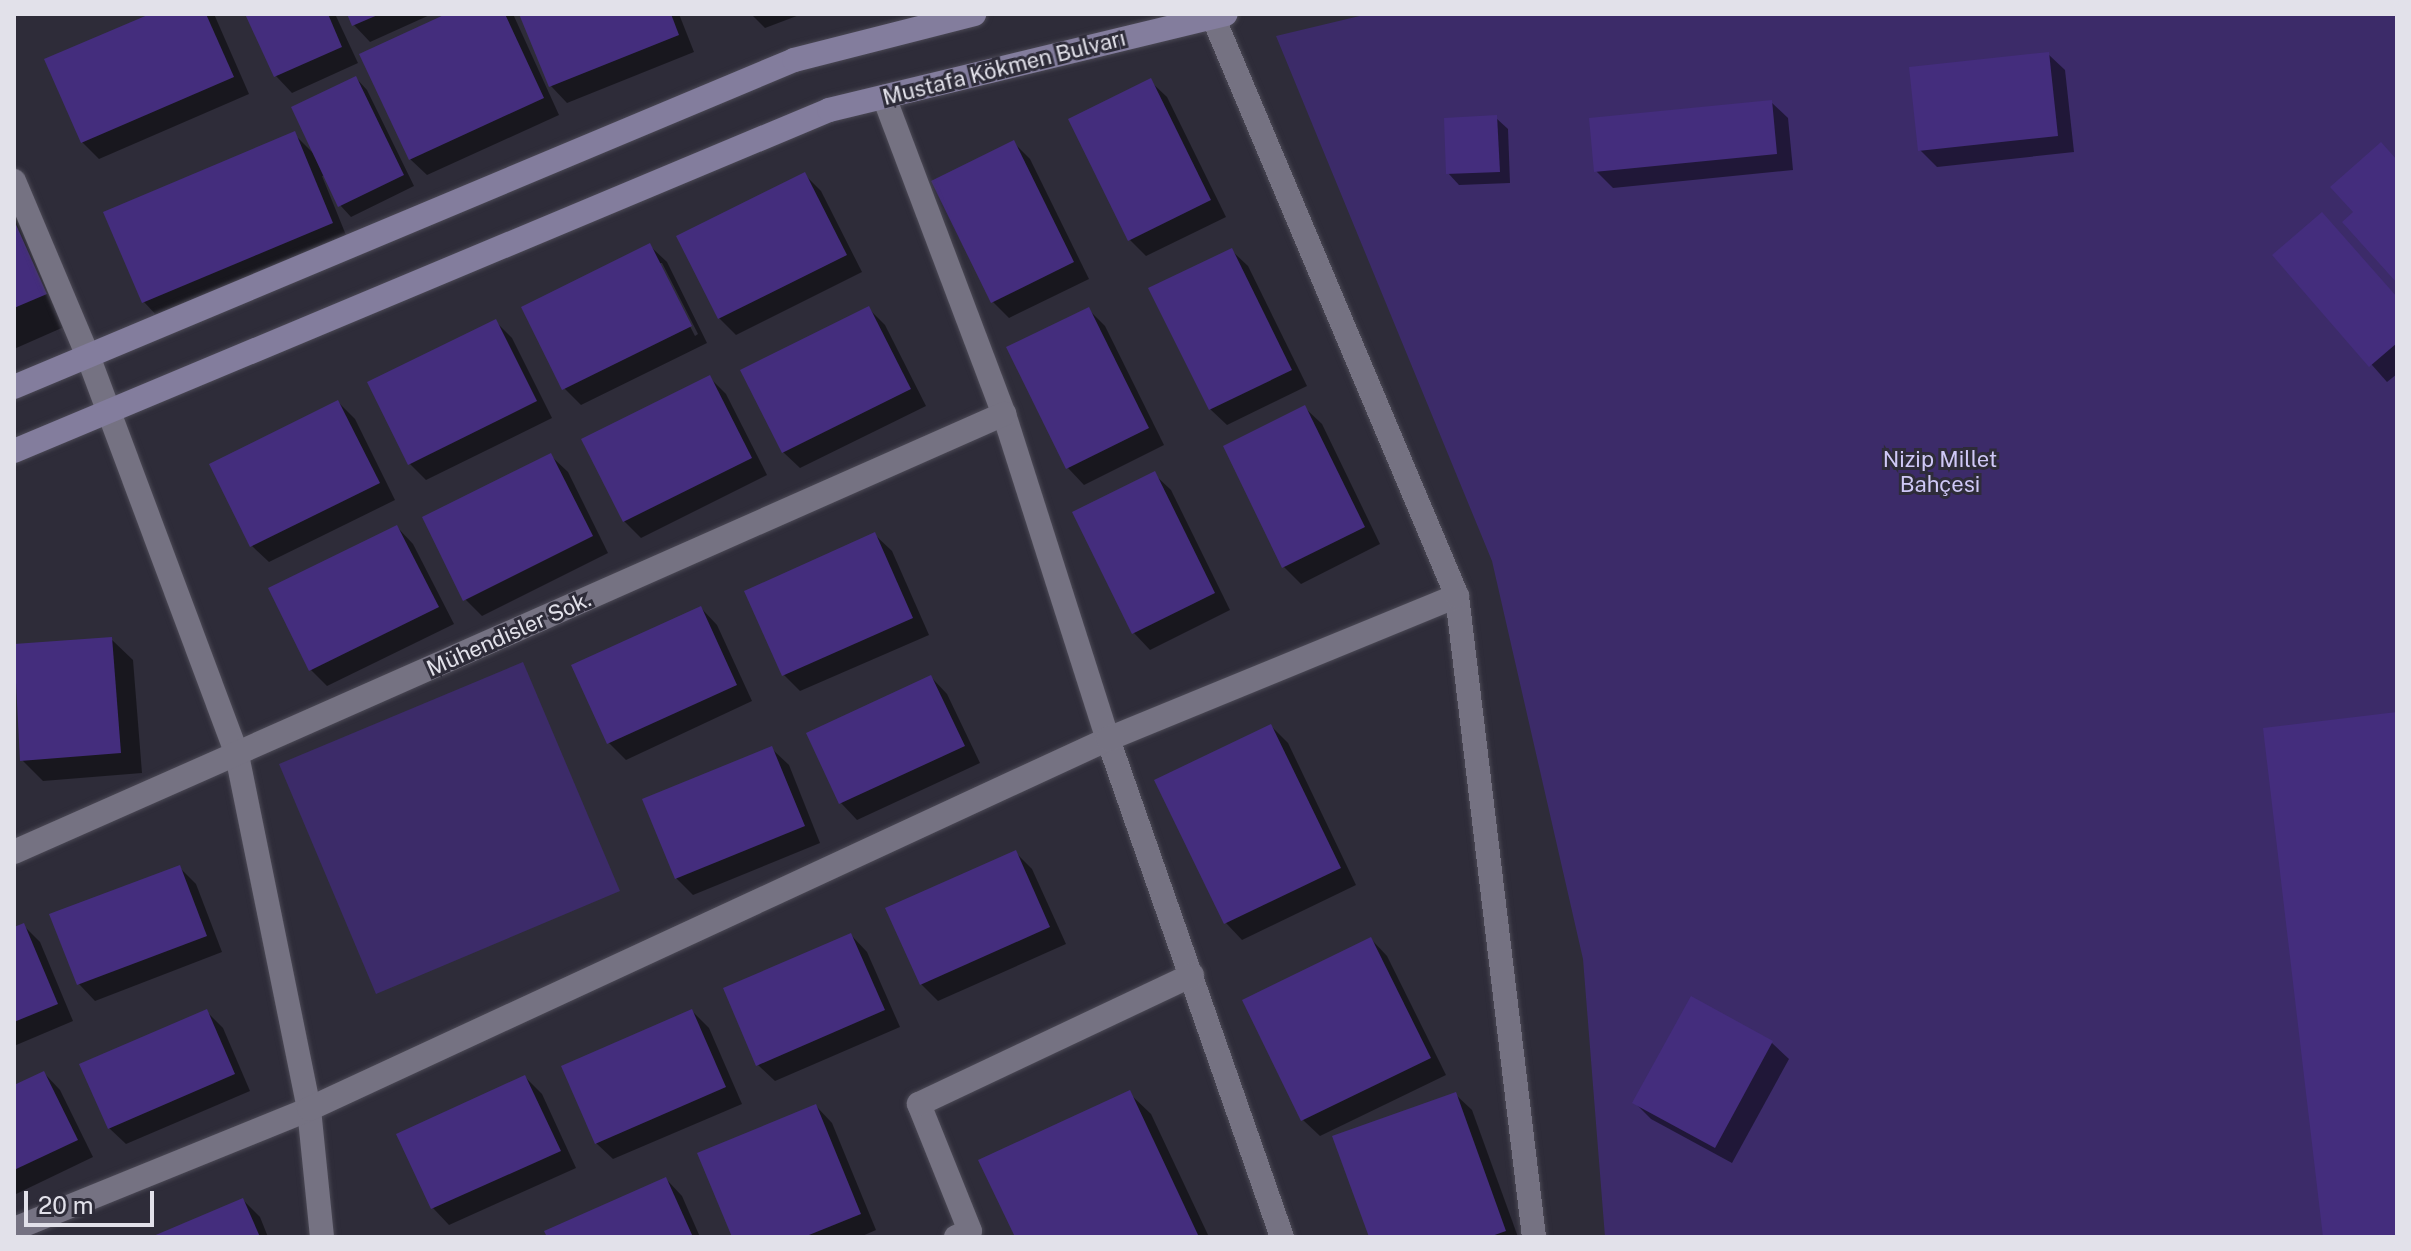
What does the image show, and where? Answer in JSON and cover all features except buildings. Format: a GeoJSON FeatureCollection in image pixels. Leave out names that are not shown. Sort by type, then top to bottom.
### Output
{"type":"FeatureCollection","features":[{"type":"Feature","properties":{"kind":"main road"},"geometry":{"type":"LineString","coordinates":[[14,387],[794,60],[974,14]]}},
{"type":"Feature","properties":{"kind":"main road","name":"Mustafa Kökmen Bulvarı"},"geometry":{"type":"LineString","coordinates":[[14,451],[829,110],[1219,16]]}},
{"type":"Feature","properties":{"kind":"street"},"geometry":{"type":"LineString","coordinates":[[1219,16],[1457,596],[1534,1237]]}},
{"type":"Feature","properties":{"kind":"street"},"geometry":{"type":"LineString","coordinates":[[884,97],[1004,414],[1108,739],[1282,1237]]}},
{"type":"Feature","properties":{"kind":"street"},"geometry":{"type":"LineString","coordinates":[[14,181],[88,356],[237,755],[309,1109],[322,1237]]}},
{"type":"Feature","properties":{"kind":"street","name":"Mühendisler Sok."},"geometry":{"type":"LineString","coordinates":[[14,852],[1004,414]]}},
{"type":"Feature","properties":{"kind":"street"},"geometry":{"type":"LineString","coordinates":[[14,1229],[309,1109],[1108,739],[1457,596]]}},
{"type":"Feature","properties":{"kind":"street"},"geometry":{"type":"LineString","coordinates":[[956,1237],[970,1231],[919,1104],[1192,975]]}},
{"type":"Feature","properties":{"kind":"green space","name":"Nizip Millet Bahçesi"},"geometry":{"type":"Polygon","coordinates":[[[1368,14],[2397,14],[2397,1237],[1605,1237],[1583,959],[1492,561],[1276,36],[1368,14]]]}},
{"type":"Feature","properties":{"kind":"green space"},"geometry":{"type":"Polygon","coordinates":[[[523,662],[620,891],[376,994],[279,764],[523,662]]]}}]}
